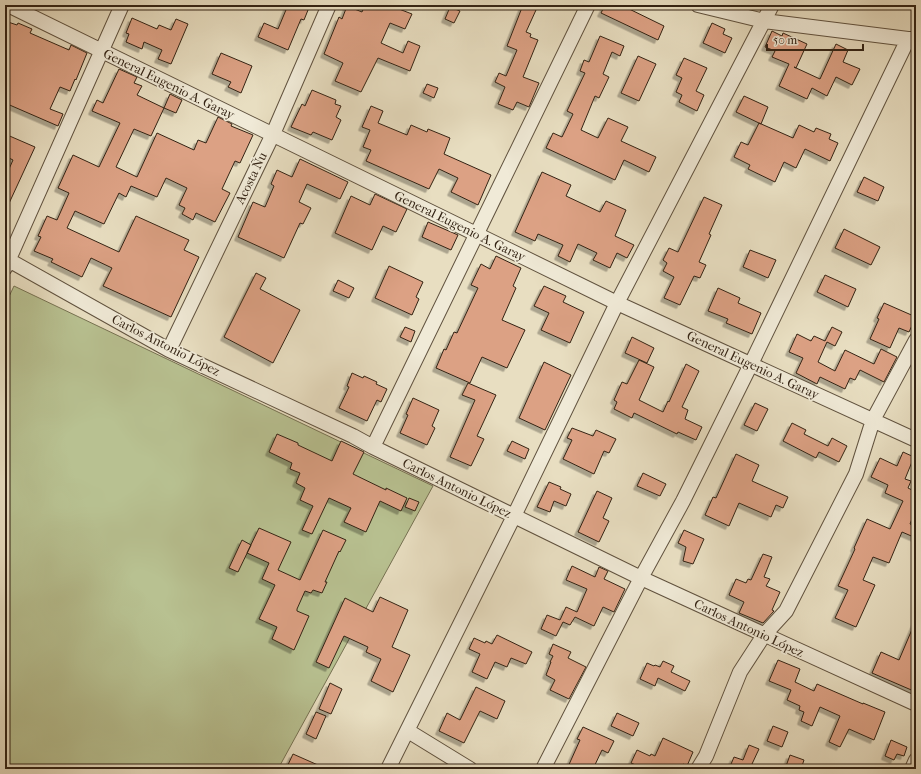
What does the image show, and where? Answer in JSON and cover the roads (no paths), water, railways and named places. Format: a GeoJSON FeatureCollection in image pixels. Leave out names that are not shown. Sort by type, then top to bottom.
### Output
{"type":"FeatureCollection","features":[{"type":"Feature","properties":{"kind":"street","name":"General Eugenio A. Garay"},"geometry":{"type":"LineString","coordinates":[[8,5],[617,302],[916,440]]}},
{"type":"Feature","properties":{"kind":"street"},"geometry":{"type":"LineString","coordinates":[[6,262],[122,5]]}},
{"type":"Feature","properties":{"kind":"street","name":"Acosta Ñu"},"geometry":{"type":"LineString","coordinates":[[169,350],[273,134],[329,5]]}},
{"type":"Feature","properties":{"kind":"street"},"geometry":{"type":"LineString","coordinates":[[373,447],[588,5]]}},
{"type":"Feature","properties":{"kind":"street"},"geometry":{"type":"LineString","coordinates":[[543,769],[641,578],[683,501],[912,39],[764,21],[698,5]]}},
{"type":"Feature","properties":{"kind":"street"},"geometry":{"type":"LineString","coordinates":[[388,769],[514,516],[617,302],[772,5]]}},
{"type":"Feature","properties":{"kind":"street","name":"Carlos Antonio López"},"geometry":{"type":"LineString","coordinates":[[6,262],[169,350],[353,436],[641,578],[916,704]]}},
{"type":"Feature","properties":{"kind":"street"},"geometry":{"type":"LineString","coordinates":[[698,769],[706,756],[740,672],[764,635],[786,611],[829,528],[856,474],[873,420],[916,340]]}},
{"type":"Feature","properties":{"kind":"street"},"geometry":{"type":"LineString","coordinates":[[408,731],[470,769]]}},
{"type":"Feature","properties":{"kind":"street"},"geometry":{"type":"LineString","coordinates":[[912,769],[916,760]]}}]}
